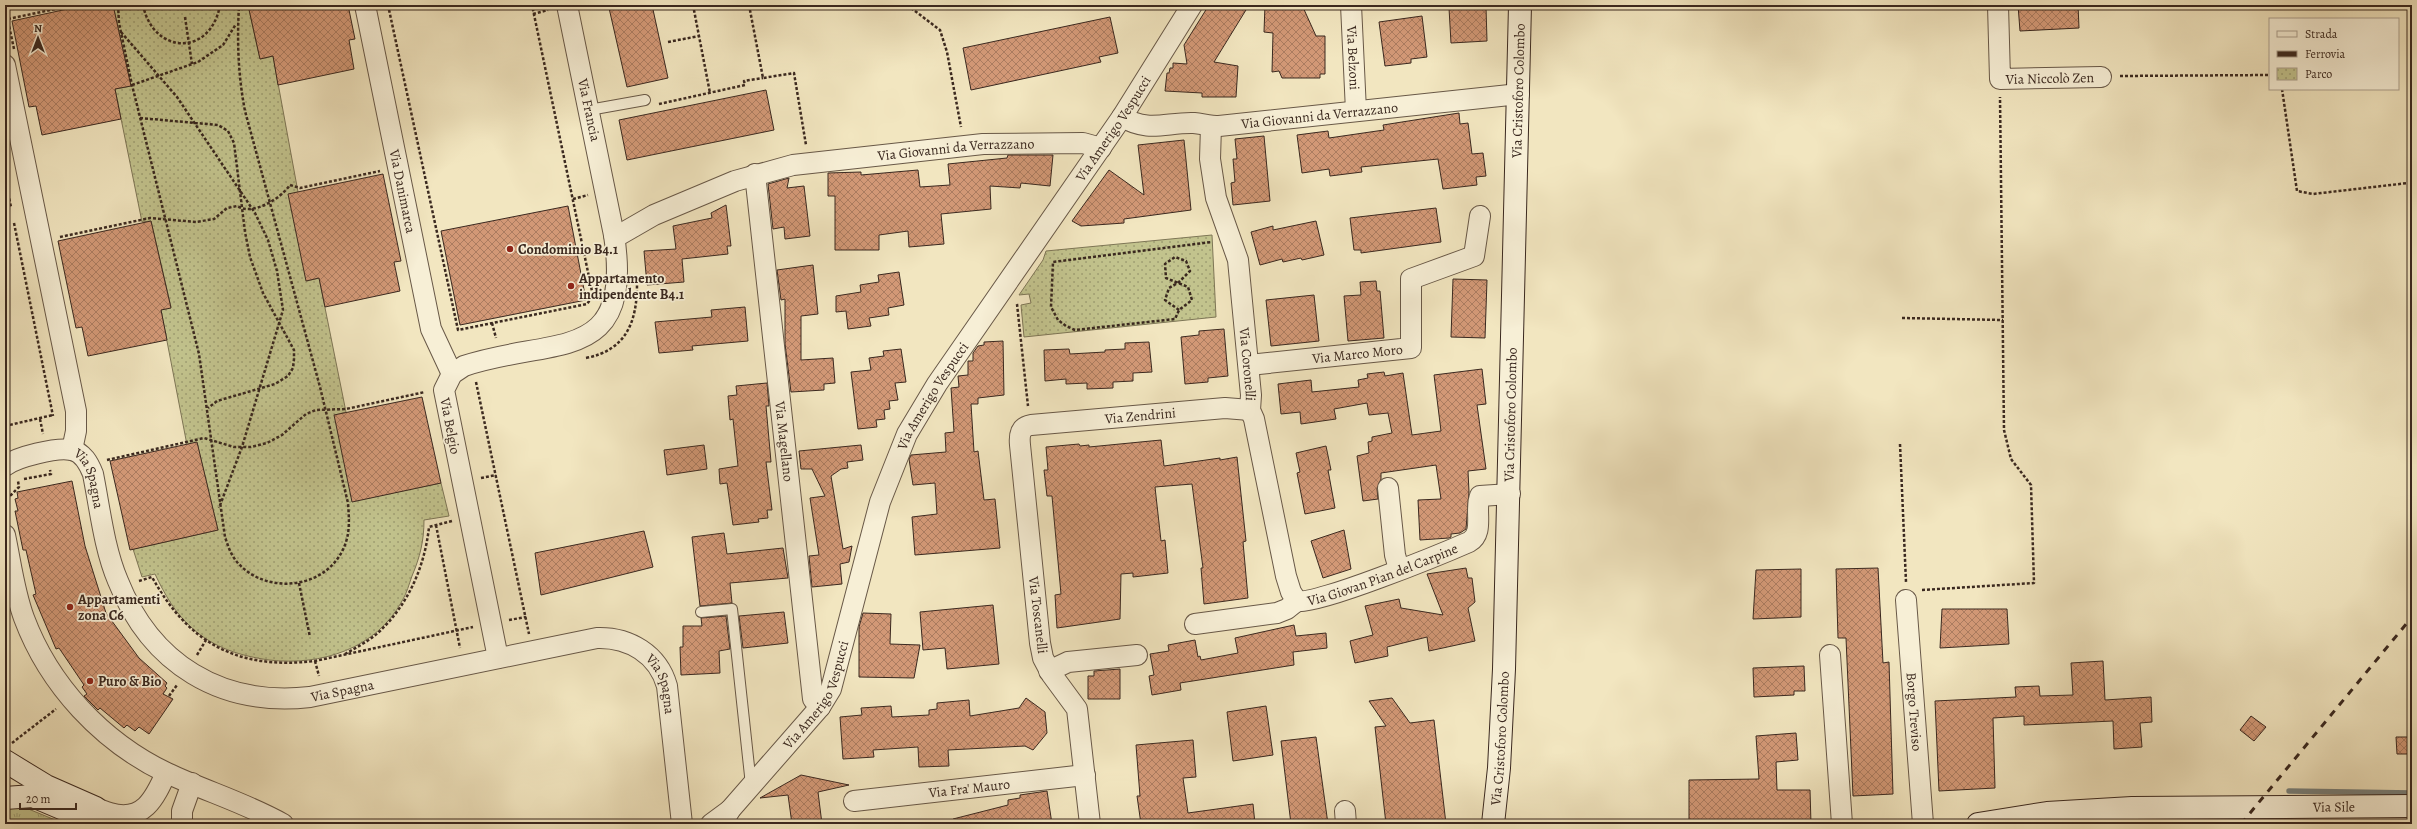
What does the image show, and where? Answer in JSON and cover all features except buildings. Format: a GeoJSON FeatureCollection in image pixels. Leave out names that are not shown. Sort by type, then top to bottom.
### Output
{"type":"FeatureCollection","features":[{"type":"Feature","properties":{"kind":"street","name":"Via Danimarca"},"geometry":{"type":"LineString","coordinates":[[365,5],[431,329],[452,374]]}},
{"type":"Feature","properties":{"kind":"street","name":"Via Amerigo Vespucci"},"geometry":{"type":"LineString","coordinates":[[711,824],[726,817],[820,706],[831,689],[836,676],[880,502],[907,434],[937,384],[1122,117],[1192,5]]}},
{"type":"Feature","properties":{"kind":"street","name":"Via Belzoni"},"geometry":{"type":"LineString","coordinates":[[1351,5],[1356,111]]}},
{"type":"Feature","properties":{"kind":"street","name":"Via Cristoforo Colombo"},"geometry":{"type":"LineString","coordinates":[[1493,824],[1501,729],[1510,494],[1520,5]]}},
{"type":"Feature","properties":{"kind":"street","name":"Via Niccolò Zen"},"geometry":{"type":"LineString","coordinates":[[1998,5],[2000,79],[2101,77]]}},
{"type":"Feature","properties":{"kind":"street","name":"Via Francia"},"geometry":{"type":"LineString","coordinates":[[559,7],[589,110],[614,235]]}},
{"type":"Feature","properties":{"kind":"street"},"geometry":{"type":"LineString","coordinates":[[5,65],[76,411],[76,431],[72,450]]}},
{"type":"Feature","properties":{"kind":"street","name":"Via Giovanni da Verrazzano"},"geometry":{"type":"LineString","coordinates":[[1122,117],[1135,124],[1150,127],[1194,123],[1211,126],[1518,94]]}},
{"type":"Feature","properties":{"kind":"street","name":"Via Coronelli"},"geometry":{"type":"LineString","coordinates":[[1211,126],[1210,159],[1213,184],[1220,213],[1238,260],[1249,365],[1251,395],[1250,410],[1254,419],[1286,576],[1291,592],[1297,601]]}},
{"type":"Feature","properties":{"kind":"street","name":"Via Giovanni da Verrazzano"},"geometry":{"type":"LineString","coordinates":[[809,158],[983,144],[1084,143],[1094,144],[1101,148]]}},
{"type":"Feature","properties":{"kind":"street"},"geometry":{"type":"LineString","coordinates":[[452,374],[470,364],[570,343],[589,335],[604,320],[617,292],[618,271],[614,235],[621,234],[654,215],[755,174],[809,158]]}},
{"type":"Feature","properties":{"kind":"street","name":"Via Magellano"},"geometry":{"type":"LineString","coordinates":[[755,174],[813,699],[820,706]]}},
{"type":"Feature","properties":{"kind":"street"},"geometry":{"type":"LineString","coordinates":[[611,215],[654,215]]}},
{"type":"Feature","properties":{"kind":"street","name":"Via Marco Moro"},"geometry":{"type":"LineString","coordinates":[[1249,365],[1411,348],[1411,279],[1474,256],[1480,216]]}},
{"type":"Feature","properties":{"kind":"street","name":"Via Belgio"},"geometry":{"type":"LineString","coordinates":[[452,374],[445,385],[444,396],[498,658]]}},
{"type":"Feature","properties":{"kind":"street","name":"Via Zendrini"},"geometry":{"type":"LineString","coordinates":[[1030,418],[1225,408],[1250,410]]}},
{"type":"Feature","properties":{"kind":"street","name":"Via Toscanelli"},"geometry":{"type":"LineString","coordinates":[[1030,418],[1021,432],[1020,445],[1039,637],[1043,658],[1049,671],[1077,709],[1090,824]]}},
{"type":"Feature","properties":{"kind":"street","name":"Via Spagna"},"geometry":{"type":"LineString","coordinates":[[5,466],[14,460],[61,450],[72,450],[82,455],[91,468],[113,568],[133,615],[163,651],[187,671],[226,689],[257,698],[289,699],[323,694],[604,638],[630,643],[652,658],[665,680],[669,696],[682,824]]}},
{"type":"Feature","properties":{"kind":"street"},"geometry":{"type":"LineString","coordinates":[[1388,488],[1395,555],[1399,569]]}},
{"type":"Feature","properties":{"kind":"street","name":"Via Giovan Pian del Carpine"},"geometry":{"type":"LineString","coordinates":[[1195,624],[1277,613],[1285,610],[1297,601],[1322,598],[1472,540],[1477,532],[1480,496],[1510,494]]}},
{"type":"Feature","properties":{"kind":"street"},"geometry":{"type":"LineString","coordinates":[[5,535],[16,592],[24,618],[34,641],[62,688],[80,709],[109,736],[166,773],[228,796],[283,824]]}},
{"type":"Feature","properties":{"kind":"street","name":"Borgo Treviso"},"geometry":{"type":"LineString","coordinates":[[1906,595],[1923,824]]}},
{"type":"Feature","properties":{"kind":"street"},"geometry":{"type":"LineString","coordinates":[[1049,671],[1068,662],[1137,655]]}},
{"type":"Feature","properties":{"kind":"street"},"geometry":{"type":"LineString","coordinates":[[1830,655],[1842,824]]}},
{"type":"Feature","properties":{"kind":"street"},"geometry":{"type":"LineString","coordinates":[[6,757],[46,786],[97,816]]}},
{"type":"Feature","properties":{"kind":"street"},"geometry":{"type":"LineString","coordinates":[[6,757],[56,805]]}},
{"type":"Feature","properties":{"kind":"street"},"geometry":{"type":"LineString","coordinates":[[5,798],[33,796],[56,805],[97,816],[122,816],[137,812],[152,802],[166,773]]}},
{"type":"Feature","properties":{"kind":"street","name":"Via Fra' Mauro"},"geometry":{"type":"LineString","coordinates":[[854,801],[1085,775]]}},
{"type":"Feature","properties":{"kind":"street"},"geometry":{"type":"LineString","coordinates":[[182,824],[182,811],[192,783]]}},
{"type":"Feature","properties":{"kind":"street","name":"Via Sile"},"geometry":{"type":"LineString","coordinates":[[1978,824],[2063,812],[2132,808],[2412,806]]}},
{"type":"Feature","properties":{"kind":"lane"},"geometry":{"type":"LineString","coordinates":[[589,110],[645,100]]}},
{"type":"Feature","properties":{"kind":"lane"},"geometry":{"type":"LineString","coordinates":[[701,612],[732,609],[751,787]]}},
{"type":"Feature","properties":{"kind":"path"},"geometry":{"type":"LineString","coordinates":[[5,7],[8,19],[74,5]]}},
{"type":"Feature","properties":{"kind":"path"},"geometry":{"type":"LineString","coordinates":[[118,5],[121,32],[132,85],[163,218],[199,354],[219,509],[226,542],[232,554],[243,567],[270,582],[286,584],[308,581],[327,569],[345,544],[350,521],[348,503],[326,411],[245,111],[239,82],[239,5]]}},
{"type":"Feature","properties":{"kind":"path"},"geometry":{"type":"LineString","coordinates":[[143,5],[149,24],[160,37],[173,42],[200,40],[212,30],[218,17],[220,5]]}},
{"type":"Feature","properties":{"kind":"path"},"geometry":{"type":"LineString","coordinates":[[388,5],[458,330],[587,304],[593,296],[532,5]]}},
{"type":"Feature","properties":{"kind":"path"},"geometry":{"type":"LineString","coordinates":[[693,5],[710,92],[745,85],[744,81],[794,73],[809,158]]}},
{"type":"Feature","properties":{"kind":"path"},"geometry":{"type":"LineString","coordinates":[[749,5],[763,78]]}},
{"type":"Feature","properties":{"kind":"path"},"geometry":{"type":"LineString","coordinates":[[907,5],[940,30],[947,52],[963,134]]}},
{"type":"Feature","properties":{"kind":"path"},"geometry":{"type":"LineString","coordinates":[[533,14],[559,7]]}},
{"type":"Feature","properties":{"kind":"path"},"geometry":{"type":"LineString","coordinates":[[185,17],[192,64]]}},
{"type":"Feature","properties":{"kind":"path"},"geometry":{"type":"LineString","coordinates":[[132,85],[192,64],[223,46],[238,22]]}},
{"type":"Feature","properties":{"kind":"path"},"geometry":{"type":"LineString","coordinates":[[121,32],[176,97],[253,210],[268,240],[277,271],[283,310],[261,388],[242,447],[219,509]]}},
{"type":"Feature","properties":{"kind":"path"},"geometry":{"type":"LineString","coordinates":[[668,42],[699,36]]}},
{"type":"Feature","properties":{"kind":"path"},"geometry":{"type":"LineString","coordinates":[[2101,77],[2269,75]]}},
{"type":"Feature","properties":{"kind":"path"},"geometry":{"type":"LineString","coordinates":[[1900,444],[1906,595],[2034,583],[2031,485],[2010,459],[2004,430],[2000,79]]}},
{"type":"Feature","properties":{"kind":"path"},"geometry":{"type":"LineString","coordinates":[[2282,90],[2297,191],[2313,194],[2408,183]]}},
{"type":"Feature","properties":{"kind":"path"},"geometry":{"type":"LineString","coordinates":[[140,118],[218,125],[228,131],[236,154],[239,189],[250,257],[263,293],[280,321],[294,350],[293,368],[288,376],[275,384],[217,401],[207,408]]}},
{"type":"Feature","properties":{"kind":"path"},"geometry":{"type":"LineString","coordinates":[[53,239],[144,219],[163,218],[196,222],[214,219],[227,208],[237,206],[243,210],[253,210],[286,190],[290,185],[300,188],[386,170]]}},
{"type":"Feature","properties":{"kind":"path"},"geometry":{"type":"LineString","coordinates":[[5,179],[11,207]]}},
{"type":"Feature","properties":{"kind":"path"},"geometry":{"type":"LineString","coordinates":[[14,223],[53,416]]}},
{"type":"Feature","properties":{"kind":"path"},"geometry":{"type":"LineString","coordinates":[[1179,310],[1165,300],[1169,288],[1179,282],[1190,271],[1186,261],[1175,257],[1164,264],[1166,278],[1179,282],[1188,287],[1192,300],[1179,310],[1175,319],[1075,330],[1058,320],[1051,308],[1053,262],[1212,242]]}},
{"type":"Feature","properties":{"kind":"path"},"geometry":{"type":"LineString","coordinates":[[1016,302],[1030,418]]}},
{"type":"Feature","properties":{"kind":"path"},"geometry":{"type":"LineString","coordinates":[[1902,318],[2003,320]]}},
{"type":"Feature","properties":{"kind":"path"},"geometry":{"type":"LineString","coordinates":[[492,323],[496,341]]}},
{"type":"Feature","properties":{"kind":"path"},"geometry":{"type":"LineString","coordinates":[[578,360],[608,351],[618,343],[628,330]]}},
{"type":"Feature","properties":{"kind":"path"},"geometry":{"type":"LineString","coordinates":[[483,380],[476,381],[531,641]]}},
{"type":"Feature","properties":{"kind":"path"},"geometry":{"type":"LineString","coordinates":[[106,460],[195,440],[211,439],[222,444],[242,447],[267,443],[282,435],[306,414],[316,410],[326,411],[346,409],[425,392]]}},
{"type":"Feature","properties":{"kind":"path"},"geometry":{"type":"LineString","coordinates":[[5,426],[58,414]]}},
{"type":"Feature","properties":{"kind":"path"},"geometry":{"type":"LineString","coordinates":[[40,419],[44,436]]}},
{"type":"Feature","properties":{"kind":"path"},"geometry":{"type":"LineString","coordinates":[[5,496],[11,495],[19,487],[18,481],[50,474],[49,467]]}},
{"type":"Feature","properties":{"kind":"path"},"geometry":{"type":"LineString","coordinates":[[343,655],[380,630],[402,605],[419,572],[427,544],[429,527],[453,521],[451,515]]}},
{"type":"Feature","properties":{"kind":"path"},"geometry":{"type":"LineString","coordinates":[[436,525],[460,650]]}},
{"type":"Feature","properties":{"kind":"path"},"geometry":{"type":"LineString","coordinates":[[135,582],[152,577],[176,615],[192,631],[220,649],[246,659],[289,664],[315,661],[480,626]]}},
{"type":"Feature","properties":{"kind":"path"},"geometry":{"type":"LineString","coordinates":[[299,582],[310,637]]}},
{"type":"Feature","properties":{"kind":"path"},"geometry":{"type":"LineString","coordinates":[[507,620],[526,617]]}},
{"type":"Feature","properties":{"kind":"path"},"geometry":{"type":"LineString","coordinates":[[193,661],[206,640]]}},
{"type":"Feature","properties":{"kind":"path"},"geometry":{"type":"LineString","coordinates":[[315,661],[321,684]]}},
{"type":"Feature","properties":{"kind":"path"},"geometry":{"type":"LineString","coordinates":[[6,757],[56,709]]}},
{"type":"Feature","properties":{"kind":"green space"},"geometry":{"type":"Polygon","coordinates":[[[113,5],[248,5],[260,59],[273,56],[298,192],[307,281],[319,278],[346,412],[335,415],[353,501],[441,483],[449,516],[424,520],[419,555],[404,598],[391,618],[378,631],[345,651],[327,657],[289,661],[269,660],[228,650],[200,635],[180,616],[155,574],[142,577],[133,549],[218,530],[197,443],[187,445],[161,310],[171,307],[151,221],[142,222],[115,89],[131,86],[113,5]]]}},
{"type":"Feature","properties":{"kind":"green space"},"geometry":{"type":"Polygon","coordinates":[[[1212,235],[1216,317],[1024,337],[1021,305],[1031,303],[1029,294],[1019,295],[1043,260],[1046,251],[1212,235]]]}},
{"type":"Feature","properties":{"kind":"green space"},"geometry":{"type":"Polygon","coordinates":[[[10,808],[26,808],[65,824],[5,824],[5,810],[10,808]]]}},
{"type":"Feature","properties":{"kind":"waterway"},"geometry":{"type":"LineString","coordinates":[[2289,791],[2412,793]]}},
{"type":"Feature","properties":{"kind":"railway"},"geometry":{"type":"LineString","coordinates":[[2241,824],[2412,617]]}},
{"type":"Feature","properties":{"kind":"place","name":"Condominio B4.1"},"geometry":{"type":"Point","coordinates":[510,249]}},
{"type":"Feature","properties":{"kind":"place","name":"Appartamento indipendente B4.1"},"geometry":{"type":"Point","coordinates":[571,286]}},
{"type":"Feature","properties":{"kind":"place","name":"Appartamenti zona C6"},"geometry":{"type":"Point","coordinates":[70,607]}},
{"type":"Feature","properties":{"kind":"place","name":"Puro & Bio"},"geometry":{"type":"Point","coordinates":[90,681]}}]}
